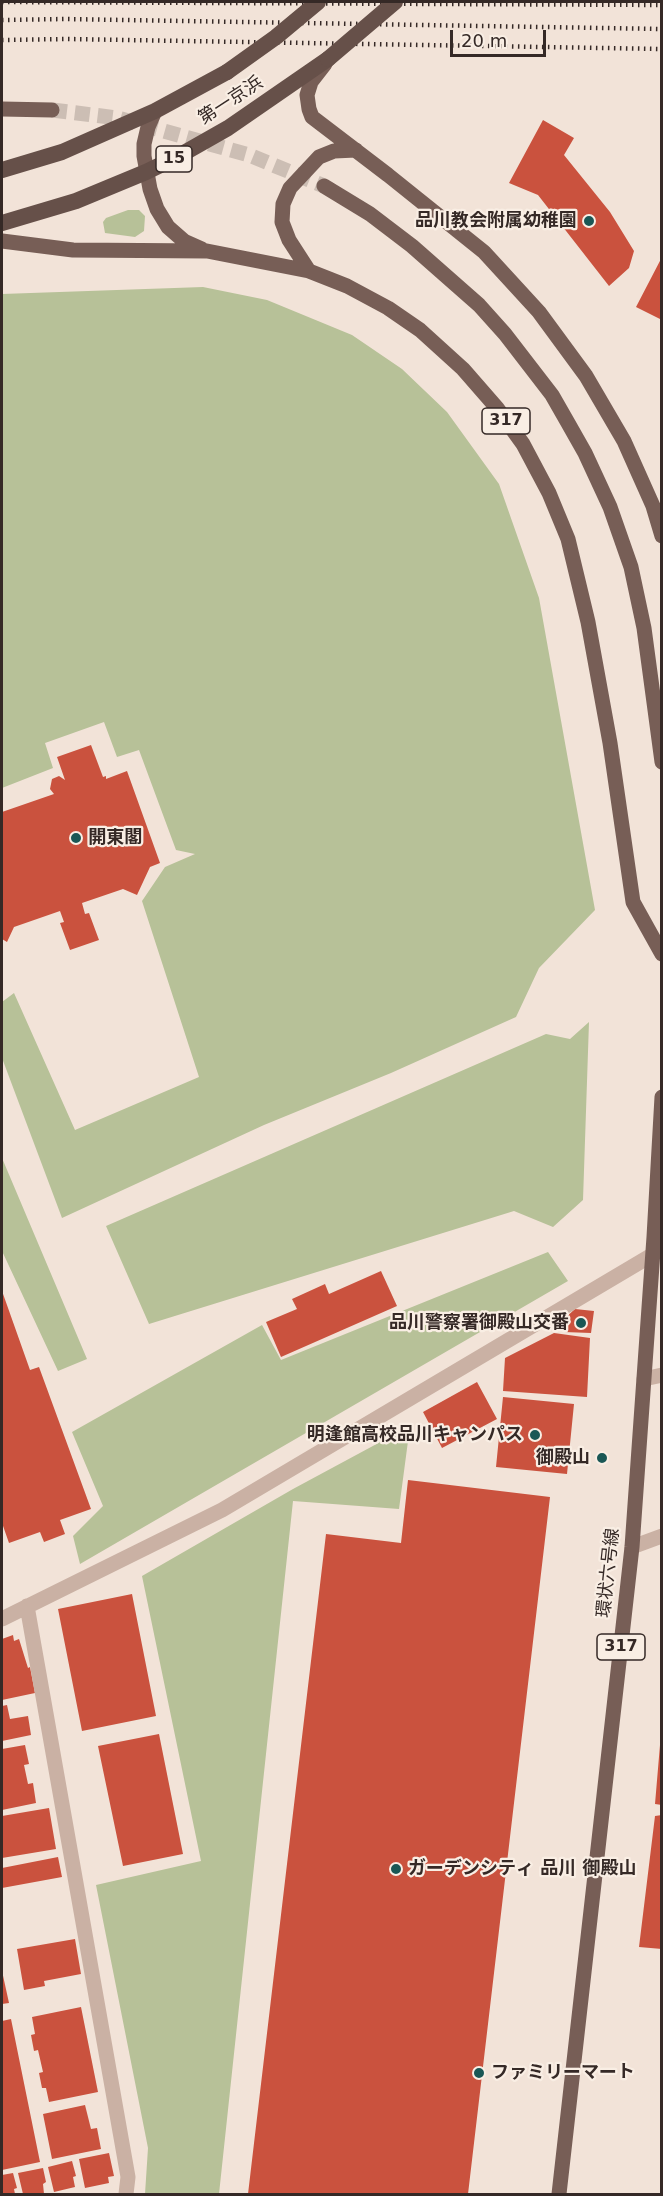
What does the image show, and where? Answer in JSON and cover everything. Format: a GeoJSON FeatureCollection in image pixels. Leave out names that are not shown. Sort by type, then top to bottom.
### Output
{"type":"FeatureCollection","features":[{"type":"Feature","properties":{"kind":"highway","name":"第一京浜"},"geometry":{"type":"LineString","coordinates":[[2,170],[62,152],[155,111],[227,72],[276,37],[318,2]]}},
{"type":"Feature","properties":{"kind":"highway","name":"第一京浜"},"geometry":{"type":"LineString","coordinates":[[2,223],[76,201],[146,172],[228,128],[328,59],[395,2]]}},
{"type":"Feature","properties":{"kind":"main road"},"geometry":{"type":"LineString","coordinates":[[328,59],[311,82],[307,95],[312,117],[484,252],[539,312],[586,376],[624,441],[653,506],[662,536]]}},
{"type":"Feature","properties":{"kind":"main road"},"geometry":{"type":"LineString","coordinates":[[2,109],[52,110]]}},
{"type":"Feature","properties":{"kind":"main road","name":"317"},"geometry":{"type":"LineString","coordinates":[[155,111],[144,144],[146,172],[157,209],[168,227],[184,241],[207,251]]}},
{"type":"Feature","properties":{"kind":"main road"},"geometry":{"type":"LineString","coordinates":[[309,271],[289,240],[282,222],[283,204],[290,188],[319,157],[334,151],[356,150]]}},
{"type":"Feature","properties":{"kind":"main road","name":"317"},"geometry":{"type":"LineString","coordinates":[[324,186],[370,214],[412,246],[479,305],[505,334],[552,395],[585,453],[610,507],[631,567],[644,628],[662,762]]}},
{"type":"Feature","properties":{"kind":"main road","name":"317"},"geometry":{"type":"LineString","coordinates":[[2,241],[73,250],[207,251],[309,271],[347,286],[388,308],[420,330],[463,369],[497,408],[523,444],[549,493],[568,539],[588,622],[610,743],[633,902],[662,954]]}},
{"type":"Feature","properties":{"kind":"main road","name":"環状六号線"},"geometry":{"type":"LineString","coordinates":[[559,2194],[632,1547],[652,1255],[658,1236],[662,1097]]}},
{"type":"Feature","properties":{"kind":"street"},"geometry":{"type":"LineString","coordinates":[[2,1619],[222,1510],[652,1255]]}},
{"type":"Feature","properties":{"kind":"street"},"geometry":{"type":"LineString","coordinates":[[644,1379],[662,1376]]}},
{"type":"Feature","properties":{"kind":"street"},"geometry":{"type":"LineString","coordinates":[[632,1547],[662,1536]]}},
{"type":"Feature","properties":{"kind":"street"},"geometry":{"type":"LineString","coordinates":[[27,1606],[128,2177],[126,2194]]}},
{"type":"Feature","properties":{"kind":"green space"},"geometry":{"type":"Polygon","coordinates":[[[128,210],[139,210],[145,216],[144,231],[135,237],[105,233],[103,222],[106,218],[128,210]]]}},
{"type":"Feature","properties":{"kind":"green space"},"geometry":{"type":"Polygon","coordinates":[[[203,287],[267,300],[352,335],[402,369],[447,412],[499,484],[539,598],[595,910],[539,968],[516,1017],[391,1073],[264,1125],[62,1218],[2,1058],[2,1002],[14,993],[75,1130],[199,1077],[142,901],[165,867],[195,854],[176,850],[139,750],[117,757],[104,722],[45,743],[53,768],[2,788],[2,294],[203,287]]]}},
{"type":"Feature","properties":{"kind":"green space"},"geometry":{"type":"Polygon","coordinates":[[[589,1022],[583,1200],[553,1227],[514,1211],[149,1324],[106,1226],[546,1034],[570,1039],[589,1022]]]}},
{"type":"Feature","properties":{"kind":"green space"},"geometry":{"type":"Polygon","coordinates":[[[2,1158],[87,1359],[58,1371],[2,1251],[2,1158]]]}},
{"type":"Feature","properties":{"kind":"green space"},"geometry":{"type":"Polygon","coordinates":[[[548,1252],[568,1281],[80,1564],[73,1536],[103,1506],[72,1432],[262,1325],[281,1360],[548,1252]]]}},
{"type":"Feature","properties":{"kind":"green space"},"geometry":{"type":"Polygon","coordinates":[[[410,1426],[399,1509],[293,1501],[219,2194],[145,2194],[148,2148],[96,1885],[201,1861],[142,1576],[293,1489],[410,1426]]]}},
{"type":"Feature","properties":{"kind":"building"},"geometry":{"type":"Polygon","coordinates":[[[543,120],[574,138],[564,155],[610,212],[634,251],[629,268],[609,286],[538,195],[509,183],[543,120]]]}},
{"type":"Feature","properties":{"kind":"building"},"geometry":{"type":"Polygon","coordinates":[[[662,257],[662,320],[636,307],[662,257]]]}},
{"type":"Feature","properties":{"kind":"building","name":"開東閣"},"geometry":{"type":"Polygon","coordinates":[[[91,745],[103,777],[106,776],[106,779],[127,771],[160,863],[150,867],[137,895],[123,889],[82,903],[85,914],[89,913],[99,940],[70,950],[60,923],[64,922],[60,911],[14,927],[7,942],[2,939],[2,812],[54,794],[50,789],[52,779],[59,776],[65,780],[57,757],[91,745]]]}},
{"type":"Feature","properties":{"kind":"building"},"geometry":{"type":"Polygon","coordinates":[[[381,1271],[397,1306],[281,1357],[266,1322],[297,1309],[292,1299],[325,1284],[329,1294],[381,1271]]]}},
{"type":"Feature","properties":{"kind":"building"},"geometry":{"type":"Polygon","coordinates":[[[2,1291],[30,1370],[39,1367],[91,1509],[60,1520],[65,1534],[44,1542],[40,1532],[9,1543],[2,1523],[2,1291]]]}},
{"type":"Feature","properties":{"kind":"building"},"geometry":{"type":"Polygon","coordinates":[[[575,1309],[594,1311],[591,1333],[564,1332],[565,1318],[575,1309]]]}},
{"type":"Feature","properties":{"kind":"building"},"geometry":{"type":"Polygon","coordinates":[[[554,1333],[590,1338],[587,1397],[503,1391],[505,1358],[554,1333]]]}},
{"type":"Feature","properties":{"kind":"building"},"geometry":{"type":"Polygon","coordinates":[[[477,1382],[497,1419],[442,1448],[423,1412],[477,1382]]]}},
{"type":"Feature","properties":{"kind":"building","name":"明逢館高校品川キャンパス"},"geometry":{"type":"Polygon","coordinates":[[[503,1397],[574,1404],[567,1474],[496,1467],[503,1397]]]}},
{"type":"Feature","properties":{"kind":"building","name":"ガーデンシティ 品川 御殿山"},"geometry":{"type":"Polygon","coordinates":[[[408,1480],[550,1497],[468,2194],[248,2194],[326,1534],[401,1543],[408,1480]]]}},
{"type":"Feature","properties":{"kind":"building"},"geometry":{"type":"Polygon","coordinates":[[[132,1594],[156,1716],[82,1731],[58,1609],[132,1594]]]}},
{"type":"Feature","properties":{"kind":"building"},"geometry":{"type":"Polygon","coordinates":[[[13,1635],[14,1641],[19,1639],[28,1668],[30,1667],[35,1693],[2,1700],[2,1639],[13,1635]]]}},
{"type":"Feature","properties":{"kind":"building"},"geometry":{"type":"Polygon","coordinates":[[[7,1705],[10,1719],[28,1716],[31,1735],[2,1741],[2,1706],[7,1705]]]}},
{"type":"Feature","properties":{"kind":"building"},"geometry":{"type":"Polygon","coordinates":[[[159,1734],[183,1854],[123,1866],[98,1746],[159,1734]]]}},
{"type":"Feature","properties":{"kind":"building"},"geometry":{"type":"Polygon","coordinates":[[[25,1745],[29,1764],[24,1765],[28,1784],[33,1783],[36,1803],[2,1810],[2,1749],[25,1745]]]}},
{"type":"Feature","properties":{"kind":"building"},"geometry":{"type":"Polygon","coordinates":[[[660,1745],[662,1746],[662,1805],[655,1804],[660,1745]]]}},
{"type":"Feature","properties":{"kind":"building"},"geometry":{"type":"Polygon","coordinates":[[[49,1808],[56,1849],[2,1858],[2,1816],[49,1808]]]}},
{"type":"Feature","properties":{"kind":"building"},"geometry":{"type":"Polygon","coordinates":[[[662,1815],[662,1949],[639,1947],[655,1816],[662,1815]]]}},
{"type":"Feature","properties":{"kind":"building"},"geometry":{"type":"Polygon","coordinates":[[[58,1857],[62,1877],[2,1888],[2,1868],[58,1857]]]}},
{"type":"Feature","properties":{"kind":"building"},"geometry":{"type":"Polygon","coordinates":[[[75,1939],[81,1974],[44,1981],[45,1986],[24,1990],[17,1949],[75,1939]]]}},
{"type":"Feature","properties":{"kind":"building"},"geometry":{"type":"Polygon","coordinates":[[[2,1971],[9,2003],[2,2004],[2,1971]]]}},
{"type":"Feature","properties":{"kind":"building"},"geometry":{"type":"Polygon","coordinates":[[[81,2007],[98,2092],[49,2102],[46,2088],[42,2088],[39,2073],[43,2072],[38,2050],[34,2051],[31,2035],[35,2034],[32,2017],[81,2007]]]}},
{"type":"Feature","properties":{"kind":"building"},"geometry":{"type":"Polygon","coordinates":[[[11,2019],[40,2162],[2,2170],[2,2021],[11,2019]]]}},
{"type":"Feature","properties":{"kind":"building"},"geometry":{"type":"Polygon","coordinates":[[[85,2105],[91,2129],[97,2128],[101,2149],[52,2159],[43,2114],[85,2105]]]}},
{"type":"Feature","properties":{"kind":"building"},"geometry":{"type":"Polygon","coordinates":[[[109,2153],[114,2176],[108,2177],[109,2183],[85,2188],[79,2159],[109,2153]]]}},
{"type":"Feature","properties":{"kind":"building"},"geometry":{"type":"Polygon","coordinates":[[[72,2161],[76,2176],[73,2177],[75,2187],[54,2192],[48,2167],[72,2161]]]}},
{"type":"Feature","properties":{"kind":"building"},"geometry":{"type":"Polygon","coordinates":[[[43,2168],[46,2182],[43,2184],[44,2194],[23,2194],[18,2173],[43,2168]]]}},
{"type":"Feature","properties":{"kind":"building"},"geometry":{"type":"Polygon","coordinates":[[[13,2173],[17,2188],[14,2189],[15,2194],[2,2194],[2,2175],[13,2173]]]}},
{"type":"Feature","properties":{"kind":"tunnel"},"geometry":{"type":"LineString","coordinates":[[52,110],[118,118],[249,155],[324,186]]}},
{"type":"Feature","properties":{"kind":"railway"},"geometry":{"type":"LineString","coordinates":[[2,2],[662,5]]}},
{"type":"Feature","properties":{"kind":"railway"},"geometry":{"type":"LineString","coordinates":[[2,20],[65,19],[662,29]]}},
{"type":"Feature","properties":{"kind":"railway"},"geometry":{"type":"LineString","coordinates":[[2,40],[67,39],[662,49]]}},
{"type":"Feature","properties":{"kind":"place","name":"品川教会附属幼稚園"},"geometry":{"type":"Point","coordinates":[589,221]}},
{"type":"Feature","properties":{"kind":"place","name":"開東閣"},"geometry":{"type":"Point","coordinates":[76,838]}},
{"type":"Feature","properties":{"kind":"place","name":"品川警察署御殿山交番"},"geometry":{"type":"Point","coordinates":[581,1323]}},
{"type":"Feature","properties":{"kind":"place","name":"明逢館高校品川キャンパス"},"geometry":{"type":"Point","coordinates":[535,1435]}},
{"type":"Feature","properties":{"kind":"place","name":"御殿山"},"geometry":{"type":"Point","coordinates":[602,1458]}},
{"type":"Feature","properties":{"kind":"place","name":"ガーデンシティ 品川 御殿山"},"geometry":{"type":"Point","coordinates":[396,1869]}},
{"type":"Feature","properties":{"kind":"place","name":"ファミリーマート"},"geometry":{"type":"Point","coordinates":[479,2073]}}]}
